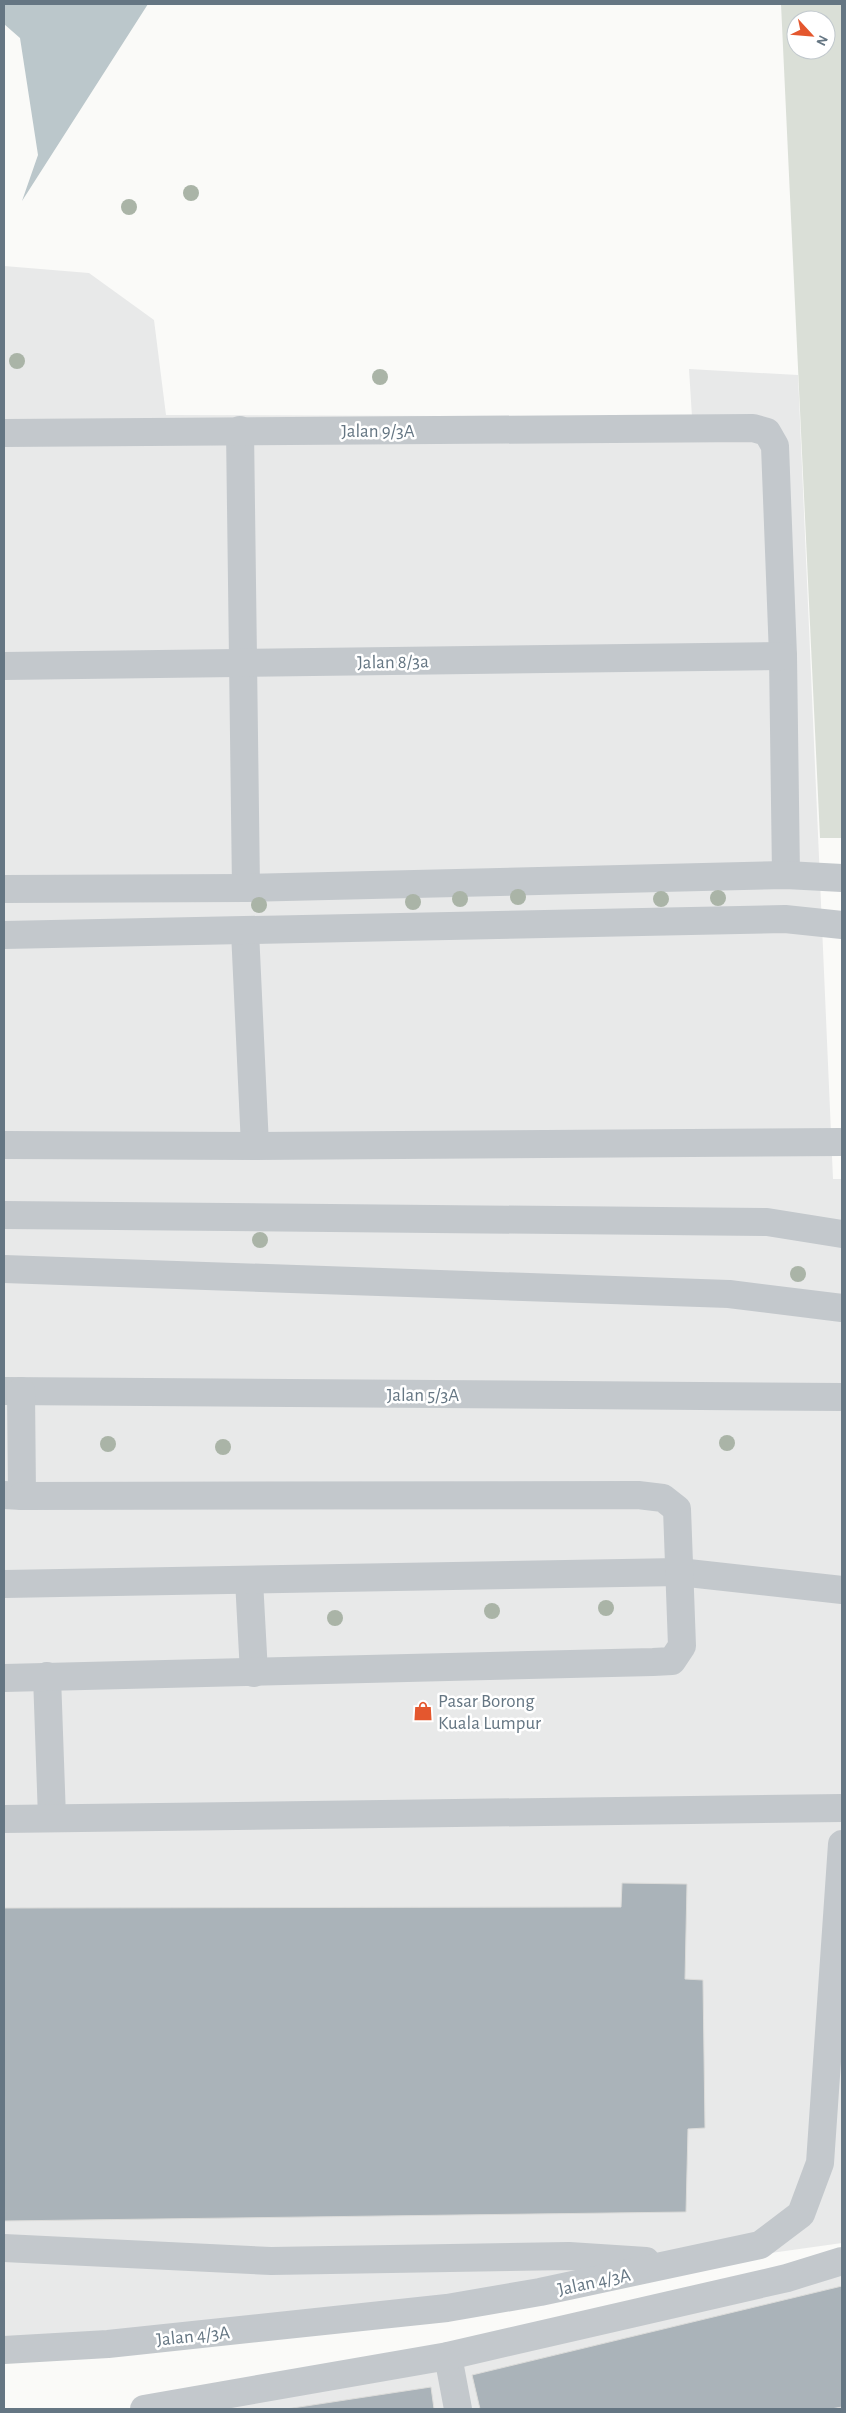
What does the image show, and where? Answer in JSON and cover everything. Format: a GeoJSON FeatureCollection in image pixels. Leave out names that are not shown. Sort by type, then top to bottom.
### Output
{"type":"FeatureCollection","features":[{"type":"Feature","properties":{"kind":"street","name":"Jalan 9/3A"},"geometry":{"type":"LineString","coordinates":[[4,432],[753,428],[767,432],[775,446],[783,656]]}},
{"type":"Feature","properties":{"kind":"street"},"geometry":{"type":"LineString","coordinates":[[240,430],[246,888]]}},
{"type":"Feature","properties":{"kind":"street"},"geometry":{"type":"LineString","coordinates":[[783,656],[786,875]]}},
{"type":"Feature","properties":{"kind":"street","name":"Jalan 8/3a"},"geometry":{"type":"LineString","coordinates":[[4,666],[783,656]]}},
{"type":"Feature","properties":{"kind":"street"},"geometry":{"type":"LineString","coordinates":[[4,889],[246,888],[786,875],[842,878]]}},
{"type":"Feature","properties":{"kind":"street"},"geometry":{"type":"LineString","coordinates":[[4,936],[785,919],[842,926]]}},
{"type":"Feature","properties":{"kind":"street"},"geometry":{"type":"LineString","coordinates":[[245,930],[255,1146]]}},
{"type":"Feature","properties":{"kind":"street"},"geometry":{"type":"LineString","coordinates":[[4,1145],[255,1146],[842,1142]]}},
{"type":"Feature","properties":{"kind":"street"},"geometry":{"type":"LineString","coordinates":[[4,1214],[767,1222],[842,1234]]}},
{"type":"Feature","properties":{"kind":"street"},"geometry":{"type":"LineString","coordinates":[[4,1269],[729,1294],[842,1308]]}},
{"type":"Feature","properties":{"kind":"street"},"geometry":{"type":"LineString","coordinates":[[4,1678],[672,1661],[682,1646],[677,1509],[663,1498],[638,1495],[13,1496],[13,1391]]}},
{"type":"Feature","properties":{"kind":"street","name":"Jalan 5/3A"},"geometry":{"type":"LineString","coordinates":[[13,1391],[842,1397]]}},
{"type":"Feature","properties":{"kind":"street"},"geometry":{"type":"LineString","coordinates":[[4,1584],[679,1572],[842,1590]]}},
{"type":"Feature","properties":{"kind":"street"},"geometry":{"type":"LineString","coordinates":[[249,1580],[254,1673]]}},
{"type":"Feature","properties":{"kind":"street"},"geometry":{"type":"LineString","coordinates":[[46,1676],[52,1818]]}},
{"type":"Feature","properties":{"kind":"street"},"geometry":{"type":"LineString","coordinates":[[4,1819],[842,1808]]}},
{"type":"Feature","properties":{"kind":"street","name":"Jalan 4/3A"},"geometry":{"type":"LineString","coordinates":[[4,2350],[108,2344],[447,2308],[540,2292],[760,2245],[801,2214],[820,2163],[842,1844]]}},
{"type":"Feature","properties":{"kind":"street"},"geometry":{"type":"LineString","coordinates":[[4,2248],[270,2261],[568,2256],[680,2263]]}},
{"type":"Feature","properties":{"kind":"street"},"geometry":{"type":"LineString","coordinates":[[144,2409],[448,2356],[787,2278],[842,2261]]}},
{"type":"Feature","properties":{"kind":"street"},"geometry":{"type":"LineString","coordinates":[[4,2342],[4,2350]]}},
{"type":"Feature","properties":{"kind":"street"},"geometry":{"type":"LineString","coordinates":[[448,2356],[458,2409]]}},
{"type":"Feature","properties":{"kind":"shaded area"},"geometry":{"type":"Polygon","coordinates":[[[4,4],[148,4],[22,201],[38,155],[20,38],[4,24],[4,4]]]}},
{"type":"Feature","properties":{"kind":"shaded area"},"geometry":{"type":"Polygon","coordinates":[[[781,4],[842,4],[842,838],[820,838],[781,4]]]}},
{"type":"Feature","properties":{"kind":"shaded area"},"geometry":{"type":"Polygon","coordinates":[[[4,266],[89,273],[154,320],[166,415],[692,417],[689,369],[798,375],[833,1179],[842,1179],[842,2243],[4,2361],[4,266]]]}},
{"type":"Feature","properties":{"kind":"shaded area"},"geometry":{"type":"Polygon","coordinates":[[[842,2270],[842,2409],[198,2409],[842,2270]]]}},
{"type":"Feature","properties":{"kind":"building"},"geometry":{"type":"Polygon","coordinates":[[[622,1883],[687,1884],[685,1979],[703,1980],[705,2128],[688,2129],[686,2212],[4,2221],[4,1908],[621,1907],[622,1883]]]}},
{"type":"Feature","properties":{"kind":"building"},"geometry":{"type":"Polygon","coordinates":[[[842,2286],[842,2407],[831,2409],[480,2409],[472,2375],[842,2286]]]}},
{"type":"Feature","properties":{"kind":"building"},"geometry":{"type":"Polygon","coordinates":[[[431,2387],[434,2409],[286,2409],[431,2387]]]}},
{"type":"Feature","properties":{"kind":"place","name":"Pasar Borong Kuala Lumpur"},"geometry":{"type":"Point","coordinates":[423,1711]}}]}
